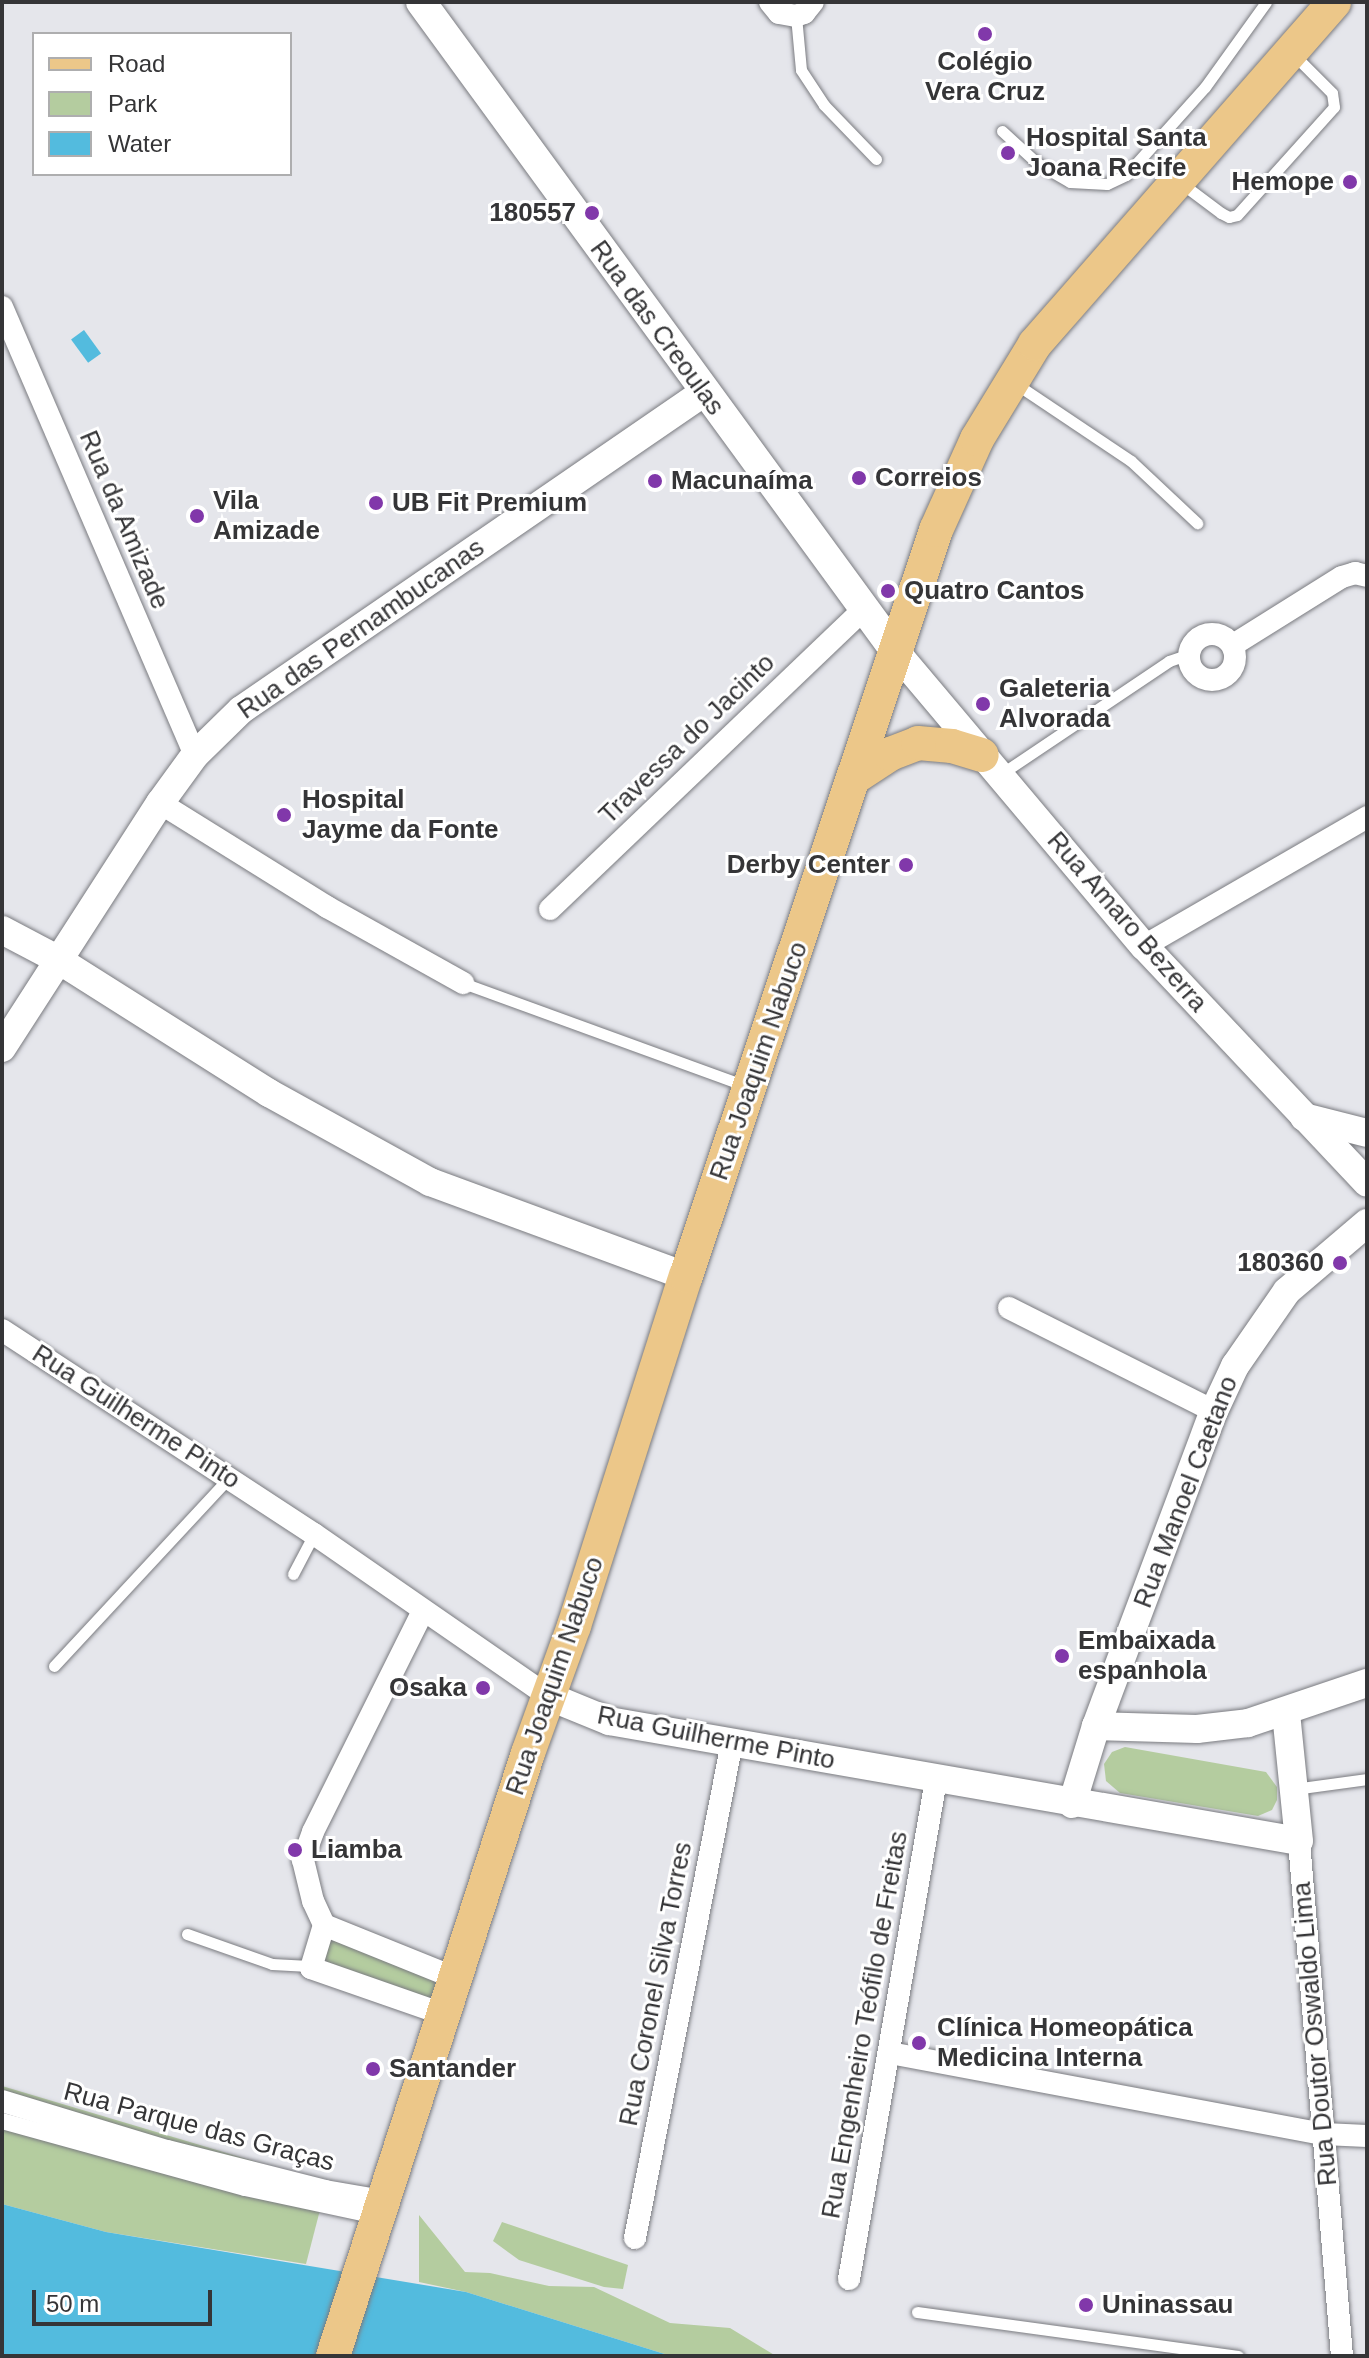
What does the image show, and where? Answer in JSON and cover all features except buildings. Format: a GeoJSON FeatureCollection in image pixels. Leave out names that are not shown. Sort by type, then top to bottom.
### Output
{"type":"FeatureCollection","features":[{"type":"Feature","properties":{"kind":"main road","name":"Rua das Creoulas"},"geometry":{"type":"LineString","coordinates":[[421,2],[703,393],[896,652]]}},
{"type":"Feature","properties":{"kind":"main road","name":"Rua Joaquim Nabuco"},"geometry":{"type":"LineString","coordinates":[[333,2356],[686,1276],[936,530],[977,439],[1075,286],[1177,180],[1334,2]]}},
{"type":"Feature","properties":{"kind":"main road"},"geometry":{"type":"LineString","coordinates":[[855,777],[890,754],[918,743],[952,746],[991,765]]}},
{"type":"Feature","properties":{"kind":"street"},"geometry":{"type":"LineString","coordinates":[[770,2],[779,13],[804,9]]}},
{"type":"Feature","properties":{"kind":"street","name":"Rua da Amizade"},"geometry":{"type":"LineString","coordinates":[[2,307],[195,755]]}},
{"type":"Feature","properties":{"kind":"street","name":"Rua das Pernambucanas"},"geometry":{"type":"LineString","coordinates":[[2,1048],[160,803],[195,755],[241,710],[703,393]]}},
{"type":"Feature","properties":{"kind":"street"},"geometry":{"type":"LineString","coordinates":[[1233,645],[1342,577],[1355,573],[1367,576]]}},
{"type":"Feature","properties":{"kind":"street","name":"Travessa do Jacinto"},"geometry":{"type":"LineString","coordinates":[[550,909],[863,610]]}},
{"type":"Feature","properties":{"kind":"street"},"geometry":{"type":"LineString","coordinates":[[1207,634],[1220,635],[1233,645],[1235,663],[1232,670],[1218,680],[1198,676],[1189,663],[1194,643],[1207,634]]}},
{"type":"Feature","properties":{"kind":"street","name":"Rua Amaro Bezerra"},"geometry":{"type":"LineString","coordinates":[[896,652],[1144,946],[1367,1183]]}},
{"type":"Feature","properties":{"kind":"street"},"geometry":{"type":"LineString","coordinates":[[160,803],[327,907],[463,983]]}},
{"type":"Feature","properties":{"kind":"street"},"geometry":{"type":"LineString","coordinates":[[1144,946],[1367,817]]}},
{"type":"Feature","properties":{"kind":"street"},"geometry":{"type":"LineString","coordinates":[[2,930],[57,959],[269,1093],[430,1182],[686,1276]]}},
{"type":"Feature","properties":{"kind":"street"},"geometry":{"type":"LineString","coordinates":[[1304,1117],[1367,1133]]}},
{"type":"Feature","properties":{"kind":"street","name":"Rua Manoel Caetano"},"geometry":{"type":"LineString","coordinates":[[1072,1804],[1096,1726],[1214,1411],[1235,1366],[1287,1291],[1367,1223]]}},
{"type":"Feature","properties":{"kind":"street"},"geometry":{"type":"LineString","coordinates":[[1009,1308],[1214,1411]]}},
{"type":"Feature","properties":{"kind":"street","name":"Rua Guilherme Pinto"},"geometry":{"type":"LineString","coordinates":[[2,1330],[314,1534],[548,1696],[609,1721],[1072,1804],[1299,1841]]}},
{"type":"Feature","properties":{"kind":"street"},"geometry":{"type":"LineString","coordinates":[[423,1611],[305,1848],[305,1875],[324,1925],[309,1966],[443,2014]]}},
{"type":"Feature","properties":{"kind":"street"},"geometry":{"type":"LineString","coordinates":[[1096,1726],[1197,1729],[1248,1723],[1367,1683]]}},
{"type":"Feature","properties":{"kind":"street","name":"Rua Doutor Oswaldo Lima"},"geometry":{"type":"LineString","coordinates":[[1286,1712],[1342,2356]]}},
{"type":"Feature","properties":{"kind":"street","name":"Rua Coronel Silva Torres"},"geometry":{"type":"LineString","coordinates":[[635,2238],[732,1742]]}},
{"type":"Feature","properties":{"kind":"street","name":"Rua Engenheiro Teófilo de Freitas"},"geometry":{"type":"LineString","coordinates":[[849,2279],[936,1780]]}},
{"type":"Feature","properties":{"kind":"street"},"geometry":{"type":"LineString","coordinates":[[324,1925],[455,1978]]}},
{"type":"Feature","properties":{"kind":"street"},"geometry":{"type":"LineString","coordinates":[[890,2053],[1324,2134],[1367,2136]]}},
{"type":"Feature","properties":{"kind":"street","name":"Rua Parque das Graças"},"geometry":{"type":"LineString","coordinates":[[2,2101],[167,2151],[325,2191],[378,2214]]}},
{"type":"Feature","properties":{"kind":"street"},"geometry":{"type":"LineString","coordinates":[[2,2121],[245,2188],[378,2214]]}},
{"type":"Feature","properties":{"kind":"lane"},"geometry":{"type":"LineString","coordinates":[[1002,131],[1037,163],[1070,182],[1107,184],[1126,175],[1175,124],[1266,2]]}},
{"type":"Feature","properties":{"kind":"lane"},"geometry":{"type":"LineString","coordinates":[[804,9],[801,70],[824,105],[876,159]]}},
{"type":"Feature","properties":{"kind":"lane"},"geometry":{"type":"LineString","coordinates":[[1177,180],[1221,213],[1229,217],[1237,215],[1334,107],[1332,93],[1290,52]]}},
{"type":"Feature","properties":{"kind":"lane"},"geometry":{"type":"LineString","coordinates":[[1012,382],[1131,461],[1197,523]]}},
{"type":"Feature","properties":{"kind":"lane"},"geometry":{"type":"LineString","coordinates":[[991,765],[1169,661],[1189,654]]}},
{"type":"Feature","properties":{"kind":"lane"},"geometry":{"type":"LineString","coordinates":[[463,983],[750,1087]]}},
{"type":"Feature","properties":{"kind":"lane"},"geometry":{"type":"LineString","coordinates":[[54,1666],[229,1478]]}},
{"type":"Feature","properties":{"kind":"lane"},"geometry":{"type":"LineString","coordinates":[[293,1574],[314,1534]]}},
{"type":"Feature","properties":{"kind":"lane"},"geometry":{"type":"LineString","coordinates":[[1294,1789],[1367,1779]]}},
{"type":"Feature","properties":{"kind":"lane"},"geometry":{"type":"LineString","coordinates":[[187,1934],[272,1964],[309,1966]]}},
{"type":"Feature","properties":{"kind":"lane"},"geometry":{"type":"LineString","coordinates":[[917,2312],[1238,2356]]}},
{"type":"Feature","properties":{"kind":"green space"},"geometry":{"type":"Polygon","coordinates":[[[1125,1747],[1266,1772],[1277,1787],[1277,1800],[1272,1810],[1258,1816],[1120,1793],[1106,1781],[1104,1764],[1112,1752],[1125,1747]]]}},
{"type":"Feature","properties":{"kind":"green space"},"geometry":{"type":"Polygon","coordinates":[[[332,1931],[455,1978],[443,2011],[319,1964],[332,1931]]]}},
{"type":"Feature","properties":{"kind":"green space"},"geometry":{"type":"Polygon","coordinates":[[[2,2086],[327,2183],[306,2264],[106,2232],[2,2204],[2,2086]]]}},
{"type":"Feature","properties":{"kind":"green space"},"geometry":{"type":"Polygon","coordinates":[[[419,2215],[465,2272],[490,2273],[549,2286],[594,2287],[670,2323],[730,2328],[776,2356],[671,2356],[466,2292],[419,2282],[419,2215]]]}},
{"type":"Feature","properties":{"kind":"green space"},"geometry":{"type":"Polygon","coordinates":[[[502,2222],[628,2265],[623,2289],[604,2287],[519,2260],[493,2241],[502,2222]]]}},
{"type":"Feature","properties":{"kind":"water"},"geometry":{"type":"Polygon","coordinates":[[[84,330],[101,353],[88,363],[71,339],[84,330]]]}},
{"type":"Feature","properties":{"kind":"water"},"geometry":{"type":"Polygon","coordinates":[[[2,2204],[106,2232],[466,2292],[671,2356],[2,2356],[2,2204]]]}},
{"type":"Feature","properties":{"kind":"place","name":"Colégio Vera Cruz"},"geometry":{"type":"Point","coordinates":[985,34]}},
{"type":"Feature","properties":{"kind":"place","name":"Hospital Santa Joana Recife"},"geometry":{"type":"Point","coordinates":[1008,153]}},
{"type":"Feature","properties":{"kind":"place","name":"Hemope"},"geometry":{"type":"Point","coordinates":[1350,182]}},
{"type":"Feature","properties":{"kind":"place","name":"180557"},"geometry":{"type":"Point","coordinates":[592,213]}},
{"type":"Feature","properties":{"kind":"place","name":"Correios"},"geometry":{"type":"Point","coordinates":[859,478]}},
{"type":"Feature","properties":{"kind":"place","name":"Macunaíma"},"geometry":{"type":"Point","coordinates":[655,481]}},
{"type":"Feature","properties":{"kind":"place","name":"UB Fit Premium"},"geometry":{"type":"Point","coordinates":[376,503]}},
{"type":"Feature","properties":{"kind":"place","name":"Vila Amizade"},"geometry":{"type":"Point","coordinates":[197,516]}},
{"type":"Feature","properties":{"kind":"place","name":"Quatro Cantos"},"geometry":{"type":"Point","coordinates":[888,591]}},
{"type":"Feature","properties":{"kind":"place","name":"Galeteria Alvorada"},"geometry":{"type":"Point","coordinates":[983,704]}},
{"type":"Feature","properties":{"kind":"place","name":"Hospital Jayme da Fonte"},"geometry":{"type":"Point","coordinates":[284,815]}},
{"type":"Feature","properties":{"kind":"place","name":"Derby Center"},"geometry":{"type":"Point","coordinates":[906,865]}},
{"type":"Feature","properties":{"kind":"place","name":"180360"},"geometry":{"type":"Point","coordinates":[1340,1263]}},
{"type":"Feature","properties":{"kind":"place","name":"Embaixada espanhola"},"geometry":{"type":"Point","coordinates":[1062,1656]}},
{"type":"Feature","properties":{"kind":"place","name":"Osaka"},"geometry":{"type":"Point","coordinates":[483,1688]}},
{"type":"Feature","properties":{"kind":"place","name":"Liamba"},"geometry":{"type":"Point","coordinates":[295,1850]}},
{"type":"Feature","properties":{"kind":"place","name":"Clínica Homeopática Medicina Interna"},"geometry":{"type":"Point","coordinates":[919,2043]}},
{"type":"Feature","properties":{"kind":"place","name":"Santander"},"geometry":{"type":"Point","coordinates":[373,2069]}},
{"type":"Feature","properties":{"kind":"place","name":"Uninassau"},"geometry":{"type":"Point","coordinates":[1086,2305]}}]}
